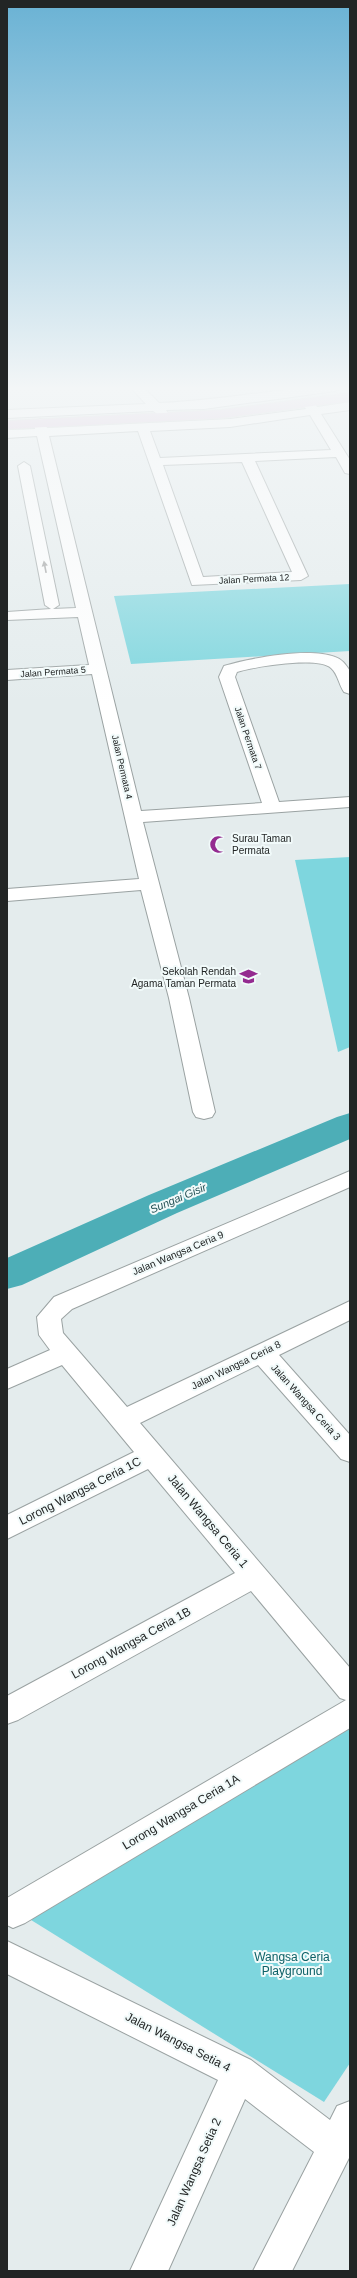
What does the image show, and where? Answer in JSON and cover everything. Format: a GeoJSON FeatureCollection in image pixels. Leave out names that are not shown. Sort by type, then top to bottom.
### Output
{"type":"FeatureCollection","features":[{"type":"Feature","properties":{"kind":"street"},"geometry":{"type":"LineString","coordinates":[[25,493],[52,605]]}},
{"type":"Feature","properties":{"kind":"street","name":"Jalan Permata 4"},"geometry":{"type":"LineString","coordinates":[[57,493],[149,884],[179,998],[204,1112]]}},
{"type":"Feature","properties":{"kind":"street","name":"Jalan Permata 12"},"geometry":{"type":"LineString","coordinates":[[167,493],[197,582],[301,576],[263,493]]}},
{"type":"Feature","properties":{"kind":"street"},"geometry":{"type":"LineString","coordinates":[[7,607],[52,605],[84,608]]}},
{"type":"Feature","properties":{"kind":"street"},"geometry":{"type":"LineString","coordinates":[[7,616],[84,608]]}},
{"type":"Feature","properties":{"kind":"street","name":"Jalan Permata 7"},"geometry":{"type":"LineString","coordinates":[[272,807],[227,677],[230,669],[244,664],[314,659],[328,660],[341,668],[350,689]]}},
{"type":"Feature","properties":{"kind":"street","name":"Jalan Permata 5"},"geometry":{"type":"LineString","coordinates":[[7,675],[99,669]]}},
{"type":"Feature","properties":{"kind":"street"},"geometry":{"type":"LineString","coordinates":[[134,817],[350,802]]}},
{"type":"Feature","properties":{"kind":"street"},"geometry":{"type":"LineString","coordinates":[[7,895],[149,884]]}},
{"type":"Feature","properties":{"kind":"street","name":"Jalan Wangsa Ceria 9"},"geometry":{"type":"LineString","coordinates":[[66,1353],[51,1335],[49,1318],[63,1303],[350,1178]]}},
{"type":"Feature","properties":{"kind":"street","name":"Jalan Wangsa Ceria 8"},"geometry":{"type":"LineString","coordinates":[[123,1420],[350,1310]]}},
{"type":"Feature","properties":{"kind":"street"},"geometry":{"type":"LineString","coordinates":[[7,1380],[66,1353]]}},
{"type":"Feature","properties":{"kind":"street","name":"Jalan Wangsa Ceria 1"},"geometry":{"type":"LineString","coordinates":[[66,1353],[350,1689]]}},
{"type":"Feature","properties":{"kind":"street","name":"Jalan Wangsa Ceria 3"},"geometry":{"type":"LineString","coordinates":[[262,1353],[350,1452]]}},
{"type":"Feature","properties":{"kind":"street","name":"Lorong Wangsa Ceria 1C"},"geometry":{"type":"LineString","coordinates":[[7,1528],[152,1455]]}},
{"type":"Feature","properties":{"kind":"street","name":"Lorong Wangsa Ceria 1B"},"geometry":{"type":"LineString","coordinates":[[7,1711],[254,1576]]}},
{"type":"Feature","properties":{"kind":"street","name":"Lorong Wangsa Ceria 1A"},"geometry":{"type":"LineString","coordinates":[[13,1912],[350,1712]]}},
{"type":"Feature","properties":{"kind":"street","name":"Jalan Wangsa Setia 4"},"geometry":{"type":"LineString","coordinates":[[7,1957],[238,2072],[343,2133]]}},
{"type":"Feature","properties":{"kind":"street","name":"Jalan Wangsa Setia 2"},"geometry":{"type":"LineString","coordinates":[[149,2271],[238,2072]]}},
{"type":"Feature","properties":{"kind":"street"},"geometry":{"type":"LineString","coordinates":[[272,2271],[343,2133]]}},
{"type":"Feature","properties":{"kind":"green space"},"geometry":{"type":"Polygon","coordinates":[[[350,584],[350,651],[131,664],[114,596],[350,584]]]}},
{"type":"Feature","properties":{"kind":"green space"},"geometry":{"type":"Polygon","coordinates":[[[350,857],[350,1047],[338,1052],[295,860],[350,857]]]}},
{"type":"Feature","properties":{"kind":"green space","name":"Wangsa Ceria Playground"},"geometry":{"type":"Polygon","coordinates":[[[350,1716],[350,2063],[324,2102],[23,1915],[350,1716]]]}},
{"type":"Feature","properties":{"kind":"waterway","name":"Sungai Gisir"},"geometry":{"type":"LineString","coordinates":[[7,1275],[163,1204],[350,1125]]}},
{"type":"Feature","properties":{"kind":"place","name":"Surau Taman Permata"},"geometry":{"type":"Point","coordinates":[219,844]}},
{"type":"Feature","properties":{"kind":"place","name":"Sekolah Rendah Agama Taman Permata"},"geometry":{"type":"Point","coordinates":[249,977]}}]}
